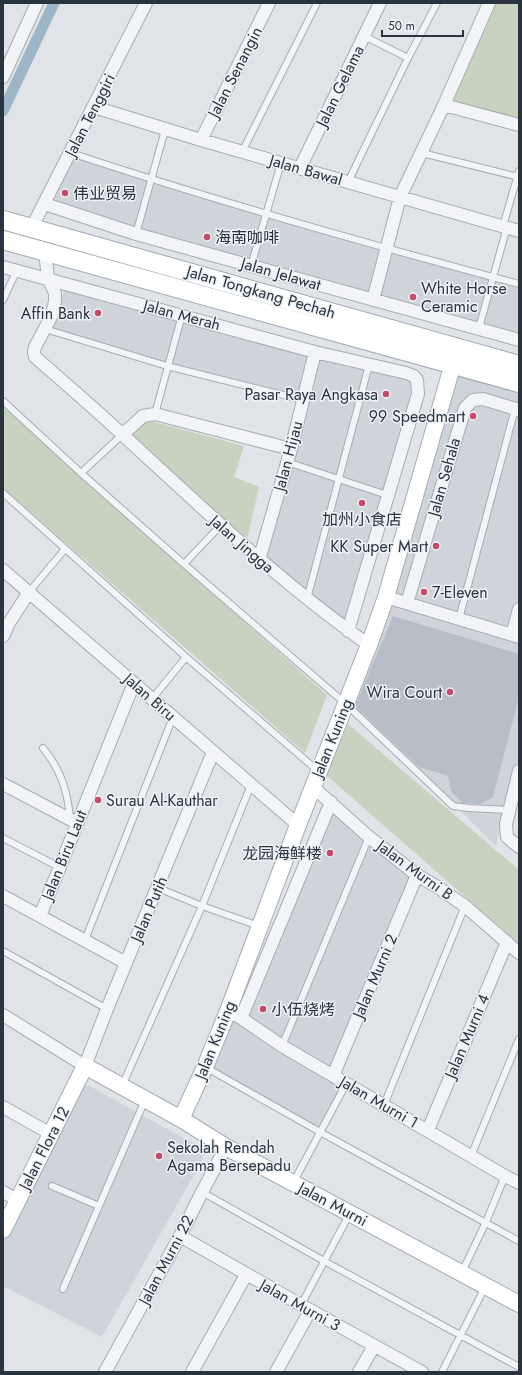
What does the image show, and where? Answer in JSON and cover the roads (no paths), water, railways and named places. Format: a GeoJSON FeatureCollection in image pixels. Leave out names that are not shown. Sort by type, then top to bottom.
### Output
{"type":"FeatureCollection","features":[{"type":"Feature","properties":{"kind":"main road","name":"Jalan Tongkang Pechah"},"geometry":{"type":"LineString","coordinates":[[3,220],[32,227],[455,356],[519,383]]}},
{"type":"Feature","properties":{"kind":"main road","name":"Jalan Tongkang Pechah"},"geometry":{"type":"LineString","coordinates":[[3,240],[455,356],[519,365]]}},
{"type":"Feature","properties":{"kind":"street"},"geometry":{"type":"LineString","coordinates":[[3,77],[37,3]]}},
{"type":"Feature","properties":{"kind":"street","name":"Jalan Tenggiri"},"geometry":{"type":"LineString","coordinates":[[32,227],[146,3]]}},
{"type":"Feature","properties":{"kind":"street","name":"Jalan Senangin"},"geometry":{"type":"LineString","coordinates":[[200,140],[269,3]]}},
{"type":"Feature","properties":{"kind":"street","name":"Jalan Gelama"},"geometry":{"type":"LineString","coordinates":[[300,168],[380,3]]}},
{"type":"Feature","properties":{"kind":"street"},"geometry":{"type":"LineString","coordinates":[[373,300],[400,197],[422,153],[489,3]]}},
{"type":"Feature","properties":{"kind":"street"},"geometry":{"type":"LineString","coordinates":[[444,105],[519,125]]}},
{"type":"Feature","properties":{"kind":"street","name":"Jalan Bawal"},"geometry":{"type":"LineString","coordinates":[[94,107],[165,130],[510,228]]}},
{"type":"Feature","properties":{"kind":"street","name":"Jalan Jelawat"},"geometry":{"type":"LineString","coordinates":[[45,204],[136,234],[519,340]]}},
{"type":"Feature","properties":{"kind":"street","name":"Jalan Jingga"},"geometry":{"type":"LineString","coordinates":[[45,252],[48,278],[54,293],[55,301],[52,315],[35,347],[35,357],[259,560],[306,599],[369,645]]}},
{"type":"Feature","properties":{"kind":"street","name":"Jalan Merah"},"geometry":{"type":"LineString","coordinates":[[3,267],[48,278],[315,352],[414,376],[418,385],[416,400],[387,495]]}},
{"type":"Feature","properties":{"kind":"street","name":"Jalan Hijau"},"geometry":{"type":"LineString","coordinates":[[259,560],[291,449],[315,352]]}},
{"type":"Feature","properties":{"kind":"street","name":"Jalan Kuning"},"geometry":{"type":"LineString","coordinates":[[181,1119],[205,1067],[234,1015],[259,926],[369,645],[386,597],[455,356]]}},
{"type":"Feature","properties":{"kind":"street","name":"Jalan Sehala"},"geometry":{"type":"LineString","coordinates":[[407,603],[465,408],[472,400],[483,399],[517,409]]}},
{"type":"Feature","properties":{"kind":"street"},"geometry":{"type":"LineString","coordinates":[[122,435],[143,416],[155,414],[291,449]]}},
{"type":"Feature","properties":{"kind":"street"},"geometry":{"type":"LineString","coordinates":[[348,631],[387,495]]}},
{"type":"Feature","properties":{"kind":"street","name":"Jalan Biru"},"geometry":{"type":"LineString","coordinates":[[3,570],[298,825]]}},
{"type":"Feature","properties":{"kind":"street"},"geometry":{"type":"LineString","coordinates":[[3,636],[9,623],[29,592]]}},
{"type":"Feature","properties":{"kind":"street"},"geometry":{"type":"LineString","coordinates":[[386,597],[516,636],[519,610]]}},
{"type":"Feature","properties":{"kind":"street","name":"Jalan Biru Laut"},"geometry":{"type":"LineString","coordinates":[[40,916],[60,867],[73,821],[134,683]]}},
{"type":"Feature","properties":{"kind":"street","name":"Jalan Putih"},"geometry":{"type":"LineString","coordinates":[[85,1066],[213,752]]}},
{"type":"Feature","properties":{"kind":"street"},"geometry":{"type":"LineString","coordinates":[[519,771],[506,824],[507,837],[519,847]]}},
{"type":"Feature","properties":{"kind":"street"},"geometry":{"type":"LineString","coordinates":[[3,784],[73,821]]}},
{"type":"Feature","properties":{"kind":"street","name":"Jalan Murni B"},"geometry":{"type":"LineString","coordinates":[[313,787],[369,837],[416,875],[465,906],[519,953]]}},
{"type":"Feature","properties":{"kind":"street"},"geometry":{"type":"LineString","coordinates":[[234,1015],[331,802]]}},
{"type":"Feature","properties":{"kind":"street","name":"Jalan Murni 2"},"geometry":{"type":"LineString","coordinates":[[333,1076],[416,875]]}},
{"type":"Feature","properties":{"kind":"street"},"geometry":{"type":"LineString","coordinates":[[3,896],[126,963]]}},
{"type":"Feature","properties":{"kind":"street","name":"Jalan Murni 4"},"geometry":{"type":"LineString","coordinates":[[428,1130],[507,942]]}},
{"type":"Feature","properties":{"kind":"street"},"geometry":{"type":"LineString","coordinates":[[3,1015],[85,1066]]}},
{"type":"Feature","properties":{"kind":"street","name":"Jalan Murni 1"},"geometry":{"type":"LineString","coordinates":[[234,1015],[282,1046],[346,1084],[428,1130],[505,1176],[519,1181]]}},
{"type":"Feature","properties":{"kind":"street","name":"Jalan Murni"},"geometry":{"type":"LineString","coordinates":[[85,1066],[181,1119],[226,1147],[462,1272],[519,1304]]}},
{"type":"Feature","properties":{"kind":"street","name":"Jalan Flora 12"},"geometry":{"type":"LineString","coordinates":[[3,1230],[85,1066]]}},
{"type":"Feature","properties":{"kind":"street"},"geometry":{"type":"LineString","coordinates":[[3,1107],[51,1134]]}},
{"type":"Feature","properties":{"kind":"street","name":"Jalan Murni 22"},"geometry":{"type":"LineString","coordinates":[[105,1372],[180,1236],[226,1147]]}},
{"type":"Feature","properties":{"kind":"street"},"geometry":{"type":"LineString","coordinates":[[3,1192],[18,1200]]}},
{"type":"Feature","properties":{"kind":"street","name":"Jalan Murni 3"},"geometry":{"type":"LineString","coordinates":[[180,1236],[246,1275],[422,1372]]}},
{"type":"Feature","properties":{"kind":"street"},"geometry":{"type":"LineString","coordinates":[[192,1372],[246,1275]]}},
{"type":"Feature","properties":{"kind":"street"},"geometry":{"type":"LineString","coordinates":[[276,1372],[305,1308]]}},
{"type":"Feature","properties":{"kind":"street"},"geometry":{"type":"LineString","coordinates":[[360,1372],[374,1346]]}},
{"type":"Feature","properties":{"kind":"lane"},"geometry":{"type":"LineString","coordinates":[[242,152],[317,3]]}},
{"type":"Feature","properties":{"kind":"lane"},"geometry":{"type":"LineString","coordinates":[[348,182],[408,58],[437,3]]}},
{"type":"Feature","properties":{"kind":"lane"},"geometry":{"type":"LineString","coordinates":[[364,36],[408,58]]}},
{"type":"Feature","properties":{"kind":"lane"},"geometry":{"type":"LineString","coordinates":[[136,234],[165,130]]}},
{"type":"Feature","properties":{"kind":"lane"},"geometry":{"type":"LineString","coordinates":[[71,153],[151,180],[266,215],[519,284]]}},
{"type":"Feature","properties":{"kind":"lane"},"geometry":{"type":"LineString","coordinates":[[422,153],[518,175],[510,228],[493,277],[479,328]]}},
{"type":"Feature","properties":{"kind":"lane"},"geometry":{"type":"LineString","coordinates":[[252,266],[281,163]]}},
{"type":"Feature","properties":{"kind":"lane"},"geometry":{"type":"LineString","coordinates":[[3,300],[17,270]]}},
{"type":"Feature","properties":{"kind":"lane"},"geometry":{"type":"LineString","coordinates":[[155,414],[182,315]]}},
{"type":"Feature","properties":{"kind":"lane"},"geometry":{"type":"LineString","coordinates":[[45,330],[167,366],[303,400]]}},
{"type":"Feature","properties":{"kind":"lane"},"geometry":{"type":"LineString","coordinates":[[306,599],[369,365]]}},
{"type":"Feature","properties":{"kind":"lane"},"geometry":{"type":"LineString","coordinates":[[3,400],[184,564],[346,704],[454,806],[509,810]]}},
{"type":"Feature","properties":{"kind":"lane"},"geometry":{"type":"LineString","coordinates":[[459,619],[517,409]]}},
{"type":"Feature","properties":{"kind":"lane"},"geometry":{"type":"LineString","coordinates":[[81,472],[122,435]]}},
{"type":"Feature","properties":{"kind":"lane"},"geometry":{"type":"LineString","coordinates":[[287,462],[387,495]]}},
{"type":"Feature","properties":{"kind":"lane"},"geometry":{"type":"LineString","coordinates":[[3,494],[186,657],[319,772]]}},
{"type":"Feature","properties":{"kind":"lane"},"geometry":{"type":"LineString","coordinates":[[184,564],[220,526]]}},
{"type":"Feature","properties":{"kind":"lane"},"geometry":{"type":"LineString","coordinates":[[29,592],[64,548]]}},
{"type":"Feature","properties":{"kind":"lane"},"geometry":{"type":"LineString","coordinates":[[152,699],[186,657]]}},
{"type":"Feature","properties":{"kind":"lane"},"geometry":{"type":"LineString","coordinates":[[85,940],[173,717]]}},
{"type":"Feature","properties":{"kind":"lane"},"geometry":{"type":"LineString","coordinates":[[44,748],[52,759],[63,780],[73,821]]}},
{"type":"Feature","properties":{"kind":"lane"},"geometry":{"type":"LineString","coordinates":[[122,1086],[202,906],[251,784]]}},
{"type":"Feature","properties":{"kind":"lane"},"geometry":{"type":"LineString","coordinates":[[282,1046],[369,837]]}},
{"type":"Feature","properties":{"kind":"lane"},"geometry":{"type":"LineString","coordinates":[[3,838],[60,867]]}},
{"type":"Feature","properties":{"kind":"lane"},"geometry":{"type":"LineString","coordinates":[[158,888],[202,906],[259,926]]}},
{"type":"Feature","properties":{"kind":"lane"},"geometry":{"type":"LineString","coordinates":[[384,1105],[465,906]]}},
{"type":"Feature","properties":{"kind":"lane"},"geometry":{"type":"LineString","coordinates":[[3,951],[107,1010]]}},
{"type":"Feature","properties":{"kind":"lane"},"geometry":{"type":"LineString","coordinates":[[471,1156],[519,1039]]}},
{"type":"Feature","properties":{"kind":"lane"},"geometry":{"type":"LineString","coordinates":[[205,1067],[519,1241]]}},
{"type":"Feature","properties":{"kind":"lane"},"geometry":{"type":"LineString","coordinates":[[293,1183],[346,1084]]}},
{"type":"Feature","properties":{"kind":"lane"},"geometry":{"type":"LineString","coordinates":[[63,1289],[145,1099]]}},
{"type":"Feature","properties":{"kind":"lane"},"geometry":{"type":"LineString","coordinates":[[462,1272],[486,1222],[505,1176]]}},
{"type":"Feature","properties":{"kind":"lane"},"geometry":{"type":"LineString","coordinates":[[52,1186],[99,1206]]}},
{"type":"Feature","properties":{"kind":"lane"},"geometry":{"type":"LineString","coordinates":[[202,1192],[324,1261],[519,1367]]}},
{"type":"Feature","properties":{"kind":"lane"},"geometry":{"type":"LineString","coordinates":[[305,1308],[324,1261],[350,1214]]}},
{"type":"Feature","properties":{"kind":"lane"},"geometry":{"type":"LineString","coordinates":[[442,1372],[486,1285]]}},
{"type":"Feature","properties":{"kind":"waterway"},"geometry":{"type":"LineString","coordinates":[[3,111],[54,3]]}},
{"type":"Feature","properties":{"kind":"place","name":"伟业贸易"},"geometry":{"type":"Point","coordinates":[65,193]}},
{"type":"Feature","properties":{"kind":"place","name":"海南咖啡"},"geometry":{"type":"Point","coordinates":[207,237]}},
{"type":"Feature","properties":{"kind":"place","name":"White Horse Ceramic"},"geometry":{"type":"Point","coordinates":[413,297]}},
{"type":"Feature","properties":{"kind":"place","name":"Affin Bank"},"geometry":{"type":"Point","coordinates":[98,313]}},
{"type":"Feature","properties":{"kind":"place","name":"Pasar Raya Angkasa"},"geometry":{"type":"Point","coordinates":[386,394]}},
{"type":"Feature","properties":{"kind":"place","name":"99 Speedmart"},"geometry":{"type":"Point","coordinates":[473,416]}},
{"type":"Feature","properties":{"kind":"place","name":"加州小食店"},"geometry":{"type":"Point","coordinates":[362,503]}},
{"type":"Feature","properties":{"kind":"place","name":"KK Super Mart"},"geometry":{"type":"Point","coordinates":[436,546]}},
{"type":"Feature","properties":{"kind":"place","name":"7-Eleven"},"geometry":{"type":"Point","coordinates":[424,592]}},
{"type":"Feature","properties":{"kind":"place","name":"Wira Court"},"geometry":{"type":"Point","coordinates":[450,692]}},
{"type":"Feature","properties":{"kind":"place","name":"Surau Al-Kauthar"},"geometry":{"type":"Point","coordinates":[98,800]}},
{"type":"Feature","properties":{"kind":"place","name":"龙园海鲜楼"},"geometry":{"type":"Point","coordinates":[330,853]}},
{"type":"Feature","properties":{"kind":"place","name":"小伍烧烤"},"geometry":{"type":"Point","coordinates":[263,1009]}},
{"type":"Feature","properties":{"kind":"place","name":"Sekolah Rendah Agama Bersepadu"},"geometry":{"type":"Point","coordinates":[159,1156]}}]}
